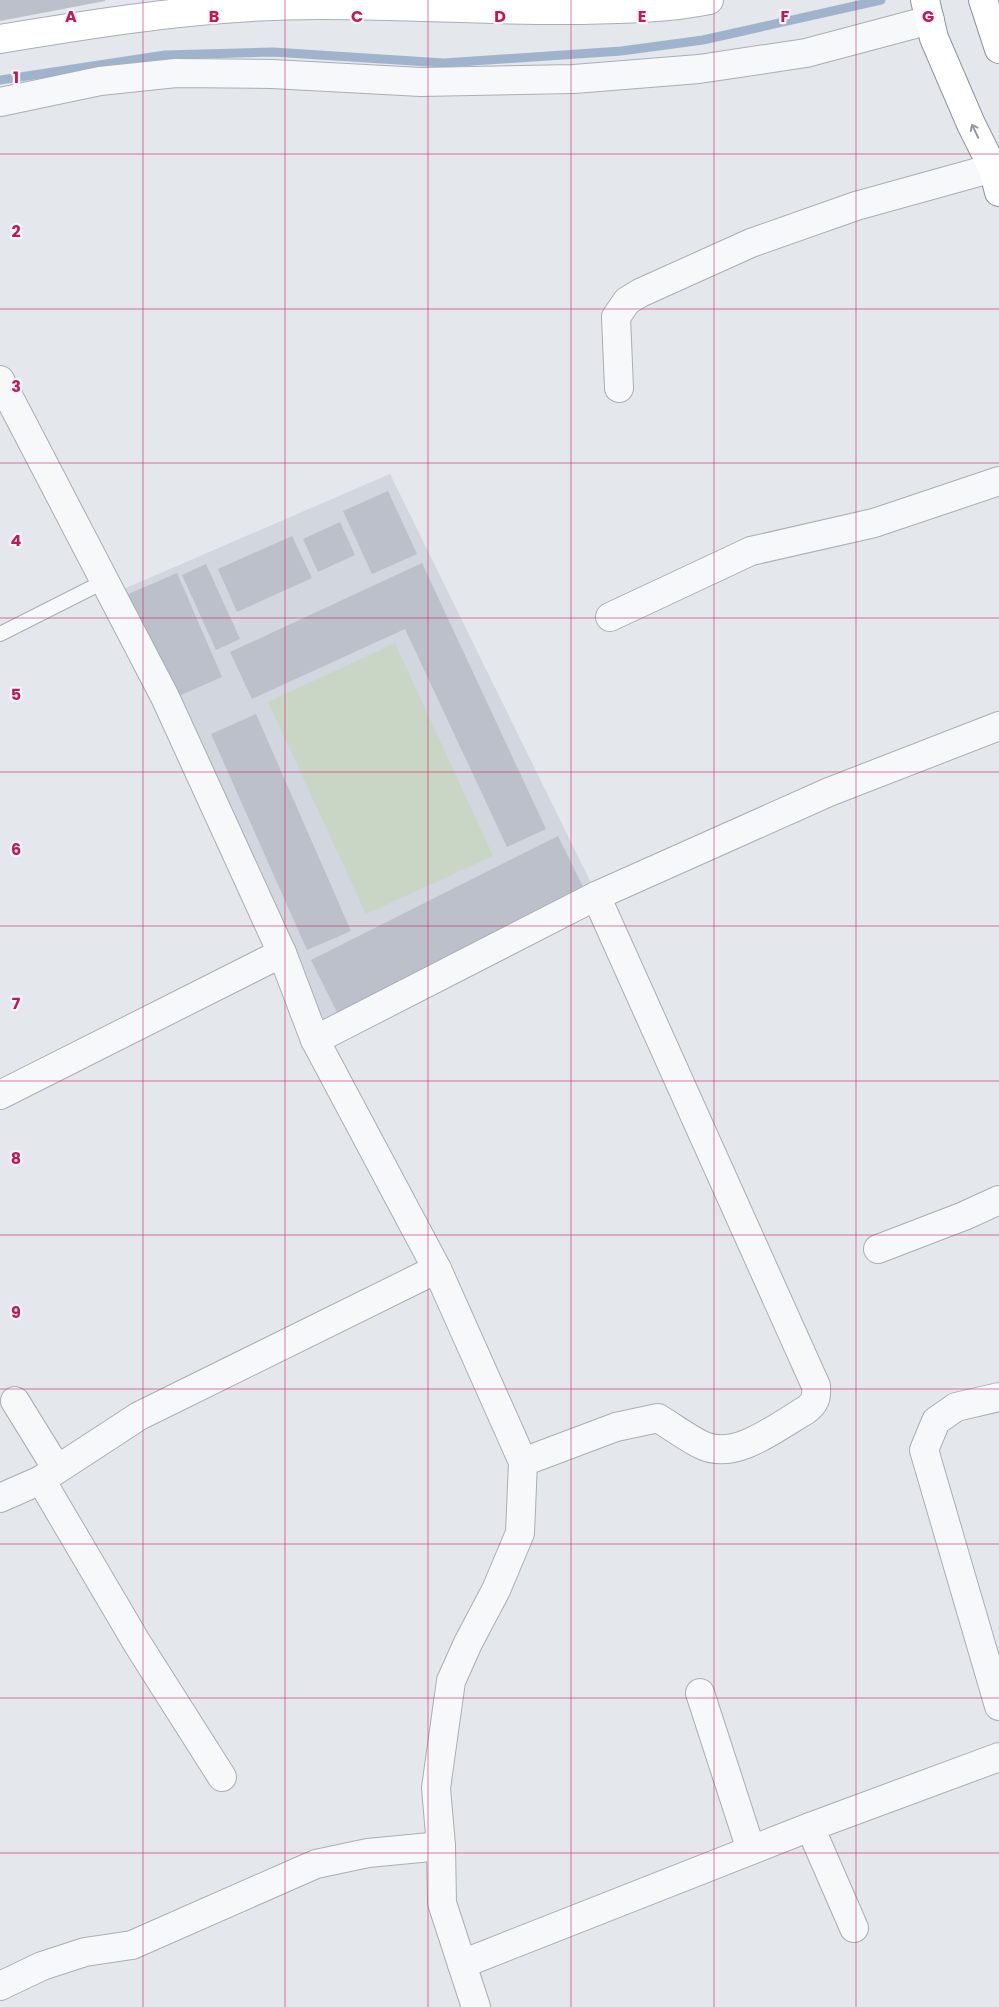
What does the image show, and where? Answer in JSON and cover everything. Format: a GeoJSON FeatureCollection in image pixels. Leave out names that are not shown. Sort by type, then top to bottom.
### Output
{"type":"FeatureCollection","features":[{"type":"Feature","properties":{"kind":"main road"},"geometry":{"type":"LineString","coordinates":[[0,39],[108,20],[228,9],[326,5],[515,11],[633,9],[686,5],[709,0]]}},
{"type":"Feature","properties":{"kind":"main road"},"geometry":{"type":"LineString","coordinates":[[983,0],[999,49]]}},
{"type":"Feature","properties":{"kind":"main road"},"geometry":{"type":"LineString","coordinates":[[928,10],[934,38],[996,180]]}},
{"type":"Feature","properties":{"kind":"street"},"geometry":{"type":"LineString","coordinates":[[0,102],[100,81],[176,73],[272,74],[421,82],[574,78],[699,69],[806,53],[928,10]]}},
{"type":"Feature","properties":{"kind":"street"},"geometry":{"type":"LineString","coordinates":[[619,388],[616,317],[627,301],[640,293],[751,243],[838,212],[996,180]]}},
{"type":"Feature","properties":{"kind":"street"},"geometry":{"type":"LineString","coordinates":[[0,380],[165,698],[282,952],[315,1040],[437,1268],[523,1462],[520,1533],[496,1590],[468,1643],[451,1681],[436,1788],[441,1846],[442,1903],[476,2007]]}},
{"type":"Feature","properties":{"kind":"street"},"geometry":{"type":"LineString","coordinates":[[610,616],[751,551],[874,523],[999,481]]}},
{"type":"Feature","properties":{"kind":"street"},"geometry":{"type":"LineString","coordinates":[[315,1040],[596,896],[828,792],[999,726]]}},
{"type":"Feature","properties":{"kind":"street"},"geometry":{"type":"LineString","coordinates":[[523,1462],[616,1426],[658,1418],[702,1446],[722,1451],[733,1449],[746,1444],[806,1410],[815,1403],[817,1393],[816,1386],[596,896]]}},
{"type":"Feature","properties":{"kind":"street"},"geometry":{"type":"LineString","coordinates":[[0,1094],[282,952]]}},
{"type":"Feature","properties":{"kind":"street"},"geometry":{"type":"LineString","coordinates":[[878,1250],[999,1200]]}},
{"type":"Feature","properties":{"kind":"street"},"geometry":{"type":"LineString","coordinates":[[0,1498],[49,1474],[139,1416],[437,1268]]}},
{"type":"Feature","properties":{"kind":"street"},"geometry":{"type":"LineString","coordinates":[[999,1397],[956,1407],[936,1421],[924,1450],[999,1706]]}},
{"type":"Feature","properties":{"kind":"street"},"geometry":{"type":"LineString","coordinates":[[15,1401],[49,1474],[136,1643],[222,1777]]}},
{"type":"Feature","properties":{"kind":"street"},"geometry":{"type":"LineString","coordinates":[[700,1693],[751,1850]]}},
{"type":"Feature","properties":{"kind":"street"},"geometry":{"type":"LineString","coordinates":[[462,1964],[810,1827],[999,1757]]}},
{"type":"Feature","properties":{"kind":"street"},"geometry":{"type":"LineString","coordinates":[[810,1827],[854,1928]]}},
{"type":"Feature","properties":{"kind":"street"},"geometry":{"type":"LineString","coordinates":[[0,1986],[42,1966],[76,1955],[132,1945],[316,1864],[368,1853],[441,1846]]}},
{"type":"Feature","properties":{"kind":"lane"},"geometry":{"type":"LineString","coordinates":[[0,634],[105,581]]}},
{"type":"Feature","properties":{"kind":"shaded area"},"geometry":{"type":"Polygon","coordinates":[[[390,474],[595,891],[327,1027],[182,714],[119,591],[390,474]]]}},
{"type":"Feature","properties":{"kind":"green space"},"geometry":{"type":"Polygon","coordinates":[[[395,643],[493,856],[366,914],[268,702],[395,643]]]}},
{"type":"Feature","properties":{"kind":"building"},"geometry":{"type":"Polygon","coordinates":[[[0,0],[105,0],[105,1],[0,21],[0,0]]]}},
{"type":"Feature","properties":{"kind":"building"},"geometry":{"type":"Polygon","coordinates":[[[388,491],[417,554],[372,574],[343,511],[388,491]]]}},
{"type":"Feature","properties":{"kind":"building"},"geometry":{"type":"Polygon","coordinates":[[[340,522],[355,555],[318,572],[303,539],[340,522]]]}},
{"type":"Feature","properties":{"kind":"building"},"geometry":{"type":"Polygon","coordinates":[[[292,536],[312,578],[237,612],[218,569],[292,536]]]}},
{"type":"Feature","properties":{"kind":"building"},"geometry":{"type":"Polygon","coordinates":[[[422,563],[546,829],[507,847],[405,629],[252,699],[230,652],[422,563]]]}},
{"type":"Feature","properties":{"kind":"building"},"geometry":{"type":"Polygon","coordinates":[[[206,564],[240,639],[216,650],[182,575],[206,564]]]}},
{"type":"Feature","properties":{"kind":"building"},"geometry":{"type":"Polygon","coordinates":[[[177,573],[222,677],[172,699],[126,595],[177,573]]]}},
{"type":"Feature","properties":{"kind":"building"},"geometry":{"type":"Polygon","coordinates":[[[256,714],[351,931],[307,950],[211,734],[256,714]]]}},
{"type":"Feature","properties":{"kind":"building"},"geometry":{"type":"Polygon","coordinates":[[[558,836],[585,891],[339,1016],[311,960],[558,836]]]}},
{"type":"Feature","properties":{"kind":"waterway"},"geometry":{"type":"LineString","coordinates":[[0,80],[165,55],[273,52],[444,63],[621,51],[703,40],[881,0]]}}]}
